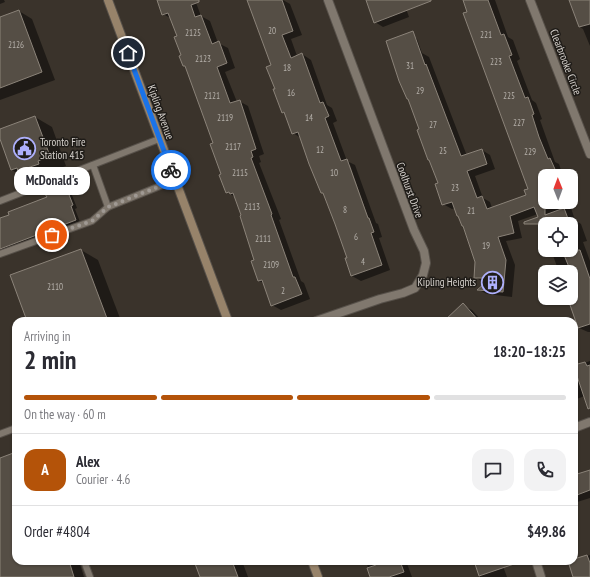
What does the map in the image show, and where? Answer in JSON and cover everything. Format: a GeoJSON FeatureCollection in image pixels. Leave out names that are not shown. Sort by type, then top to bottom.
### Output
{"type":"FeatureCollection","features":[{"type":"Feature","properties":{"kind":"main road","name":"Kipling Avenue"},"geometry":{"type":"LineString","coordinates":[[108,0],[226,317]]}},
{"type":"Feature","properties":{"kind":"main road"},"geometry":{"type":"LineString","coordinates":[[314,565],[318,577]]}},
{"type":"Feature","properties":{"kind":"street","name":"Coolhurst Drive"},"geometry":{"type":"LineString","coordinates":[[328,0],[414,230],[424,251],[426,263],[423,275],[415,288],[328,317]]}},
{"type":"Feature","properties":{"kind":"street","name":"Clearbrooke Circle"},"geometry":{"type":"LineString","coordinates":[[530,0],[590,154]]}},
{"type":"Feature","properties":{"kind":"street"},"geometry":{"type":"LineString","coordinates":[[578,426],[590,422]]}},
{"type":"Feature","properties":{"kind":"street"},"geometry":{"type":"LineString","coordinates":[[537,565],[541,577]]}},
{"type":"Feature","properties":{"kind":"lane"},"geometry":{"type":"LineString","coordinates":[[0,201],[160,139]]}},
{"type":"Feature","properties":{"kind":"lane"},"geometry":{"type":"LineString","coordinates":[[93,165],[108,207]]}},
{"type":"Feature","properties":{"kind":"lane"},"geometry":{"type":"LineString","coordinates":[[0,254],[92,221],[108,207],[175,180]]}},
{"type":"Feature","properties":{"kind":"lane"},"geometry":{"type":"LineString","coordinates":[[0,434],[12,430]]}},
{"type":"Feature","properties":{"kind":"lane"},"geometry":{"type":"LineString","coordinates":[[86,565],[90,577]]}},
{"type":"Feature","properties":{"kind":"building"},"geometry":{"type":"Polygon","coordinates":[[[157,0],[199,0],[199,2],[191,5],[195,17],[201,15],[212,44],[219,41],[227,63],[217,67],[230,103],[240,100],[256,149],[251,151],[253,157],[251,158],[293,277],[295,277],[302,294],[271,306],[262,280],[258,281],[251,261],[254,260],[240,216],[241,215],[233,193],[226,193],[219,175],[221,174],[210,144],[213,143],[185,66],[183,66],[179,56],[181,55],[174,37],[177,36],[168,13],[162,15],[157,0]]]}},
{"type":"Feature","properties":{"kind":"building"},"geometry":{"type":"Polygon","coordinates":[[[247,0],[282,0],[293,31],[282,35],[291,58],[302,53],[320,103],[323,102],[329,116],[325,118],[341,161],[347,159],[374,232],[371,233],[382,265],[351,276],[345,258],[347,258],[335,224],[323,193],[321,193],[309,164],[298,132],[292,134],[284,112],[282,113],[273,89],[275,89],[266,67],[271,65],[247,0]]]}},
{"type":"Feature","properties":{"kind":"building"},"geometry":{"type":"Polygon","coordinates":[[[366,0],[431,0],[431,1],[374,23],[366,0]]]}},
{"type":"Feature","properties":{"kind":"building"},"geometry":{"type":"Polygon","coordinates":[[[463,0],[488,0],[501,35],[504,34],[512,55],[509,56],[525,98],[528,97],[534,114],[532,115],[539,137],[548,159],[550,158],[555,169],[538,169],[538,209],[545,209],[545,215],[564,209],[567,217],[538,217],[534,207],[510,216],[514,233],[498,237],[506,260],[503,292],[477,290],[491,278],[474,278],[475,262],[463,226],[457,216],[452,202],[442,205],[435,184],[438,183],[417,130],[419,129],[408,99],[399,81],[386,41],[413,31],[461,156],[482,149],[487,164],[467,171],[477,198],[482,196],[487,209],[526,195],[524,190],[528,189],[463,13],[467,12],[463,0]]]}},
{"type":"Feature","properties":{"kind":"building"},"geometry":{"type":"Polygon","coordinates":[[[569,0],[590,0],[590,24],[579,27],[569,0]]]}},
{"type":"Feature","properties":{"kind":"building"},"geometry":{"type":"Polygon","coordinates":[[[19,10],[42,72],[0,88],[0,17],[19,10]]]}},
{"type":"Feature","properties":{"kind":"building","name":"Toronto Fire Station 415"},"geometry":{"type":"Polygon","coordinates":[[[35,116],[50,156],[38,161],[39,164],[18,171],[17,168],[11,170],[0,139],[0,129],[35,116]]]}},
{"type":"Feature","properties":{"kind":"building"},"geometry":{"type":"Polygon","coordinates":[[[66,187],[73,205],[71,206],[76,220],[0,249],[0,218],[9,215],[8,212],[47,197],[45,194],[66,187]]]}},
{"type":"Feature","properties":{"kind":"building"},"geometry":{"type":"Polygon","coordinates":[[[538,217],[538,224],[524,224],[524,222],[538,217]]]}},
{"type":"Feature","properties":{"kind":"building"},"geometry":{"type":"Polygon","coordinates":[[[81,249],[106,317],[26,317],[10,275],[81,249]]]}},
{"type":"Feature","properties":{"kind":"building"},"geometry":{"type":"Polygon","coordinates":[[[578,250],[580,250],[590,279],[590,324],[578,328],[578,317],[574,317],[570,305],[578,305],[578,265],[568,265],[565,257],[578,257],[578,250]]]}},
{"type":"Feature","properties":{"kind":"building"},"geometry":{"type":"Polygon","coordinates":[[[463,303],[475,317],[448,317],[463,303]]]}},
{"type":"Feature","properties":{"kind":"building"},"geometry":{"type":"Polygon","coordinates":[[[585,362],[587,366],[590,365],[590,408],[588,409],[578,379],[578,364],[585,362]]]}},
{"type":"Feature","properties":{"kind":"building"},"geometry":{"type":"Polygon","coordinates":[[[12,454],[12,565],[70,565],[74,577],[0,577],[0,458],[12,454]]]}},
{"type":"Feature","properties":{"kind":"building"},"geometry":{"type":"Polygon","coordinates":[[[590,470],[590,490],[578,495],[578,474],[590,470]]]}},
{"type":"Feature","properties":{"kind":"building"},"geometry":{"type":"Polygon","coordinates":[[[587,555],[590,563],[590,577],[573,577],[569,565],[578,565],[578,558],[587,555]]]}},
{"type":"Feature","properties":{"kind":"building"},"geometry":{"type":"Polygon","coordinates":[[[196,565],[234,565],[238,577],[200,577],[196,565]]]}},
{"type":"Feature","properties":{"kind":"building"},"geometry":{"type":"Polygon","coordinates":[[[376,565],[401,565],[404,572],[389,577],[370,577],[367,568],[376,565]]]}},
{"type":"Feature","properties":{"kind":"building"},"geometry":{"type":"Polygon","coordinates":[[[475,565],[511,565],[479,576],[475,565]]]}},
{"type":"Feature","properties":{"kind":"way so far"},"geometry":{"type":"LineString","coordinates":[[52,235],[92,221],[108,207],[175,180],[171,170]]}},
{"type":"Feature","properties":{"kind":"place","name":"Toronto Fire Station 415"},"geometry":{"type":"Point","coordinates":[25,148]}},
{"type":"Feature","properties":{"kind":"place","name":"McDonald's"},"geometry":{"type":"Point","coordinates":[52,235]}},
{"type":"Feature","properties":{"kind":"place","name":"Kipling Heights"},"geometry":{"type":"Point","coordinates":[492,282]}},
{"type":"Feature","properties":{"kind":"route"},"geometry":{"type":"LineString","coordinates":[[128,53],[171,170]]}}]}
